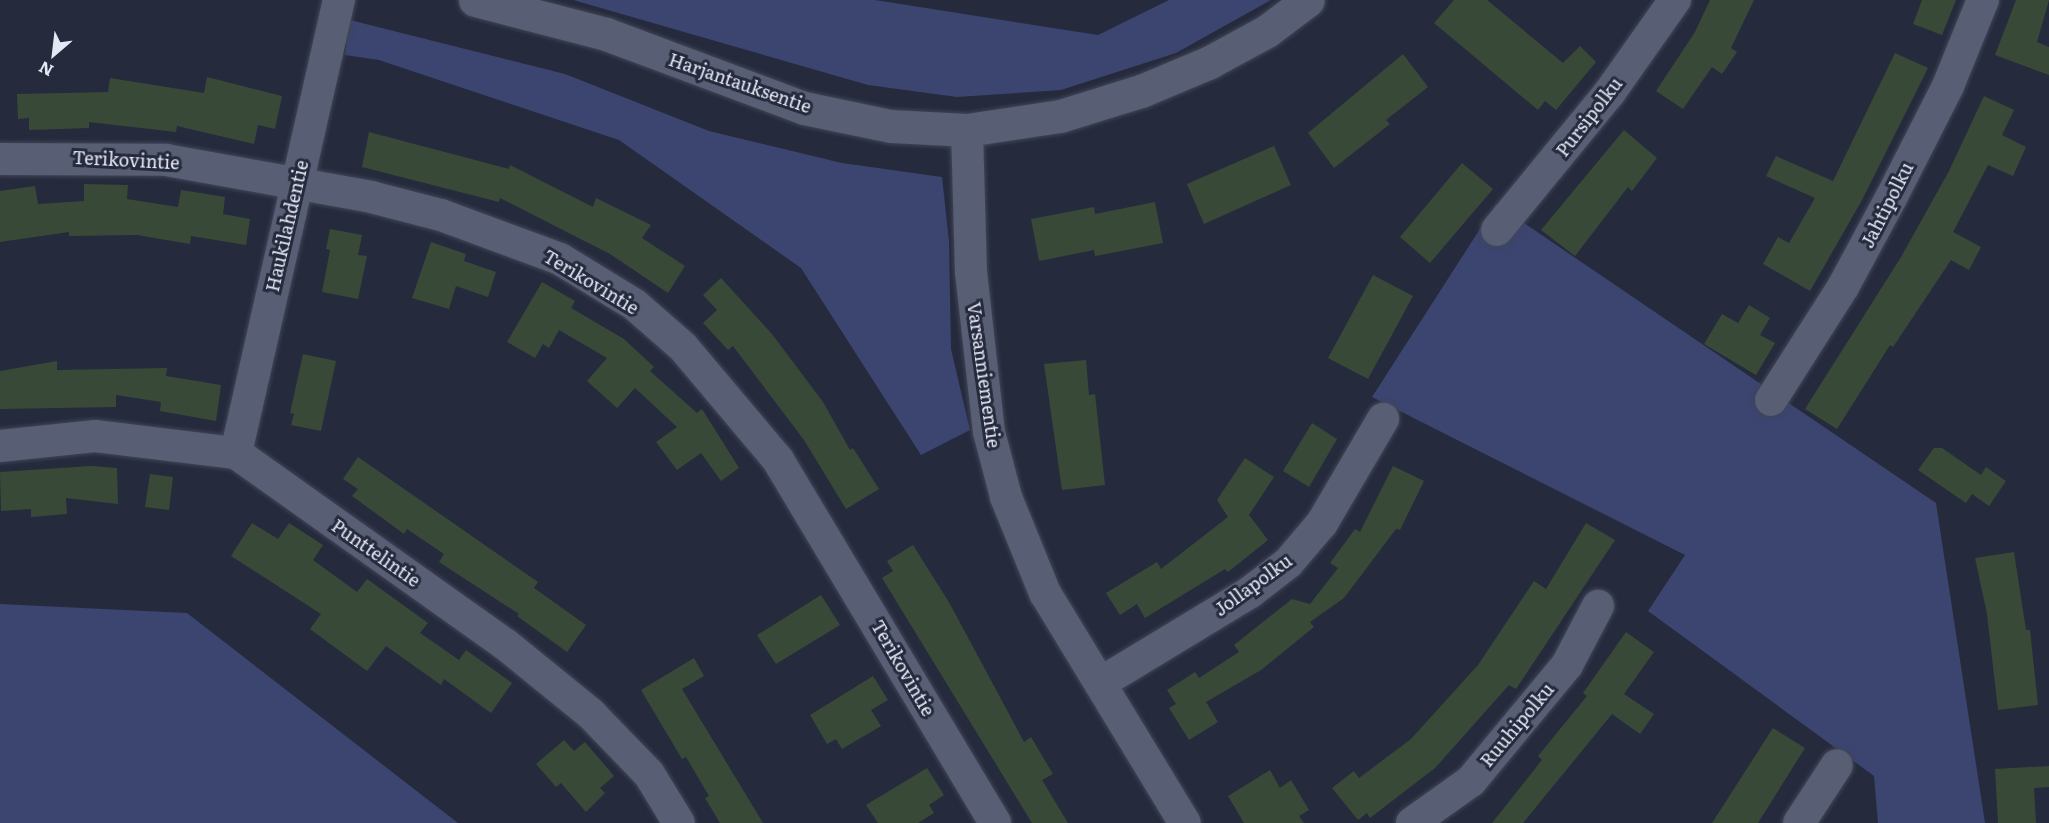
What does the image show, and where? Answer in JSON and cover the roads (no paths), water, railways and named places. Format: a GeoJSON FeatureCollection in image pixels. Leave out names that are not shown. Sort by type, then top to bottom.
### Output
{"type":"FeatureCollection","features":[{"type":"Feature","properties":{"kind":"street","name":"Haukilahdentie"},"geometry":{"type":"LineString","coordinates":[[236,453],[339,0]]}},
{"type":"Feature","properties":{"kind":"street","name":"Harjantauksentie"},"geometry":{"type":"LineString","coordinates":[[475,0],[606,34],[804,108],[891,126],[967,130],[1060,116],[1141,91],[1208,63],[1267,31],[1308,0]]}},
{"type":"Feature","properties":{"kind":"street","name":"Pursipolku"},"geometry":{"type":"LineString","coordinates":[[1497,230],[1610,92],[1676,0]]}},
{"type":"Feature","properties":{"kind":"street","name":"Jahtipolku"},"geometry":{"type":"LineString","coordinates":[[1771,400],[1843,287],[1891,198],[1948,86],[1983,0]]}},
{"type":"Feature","properties":{"kind":"street","name":"Varsanniementie"},"geometry":{"type":"LineString","coordinates":[[967,130],[971,272],[989,432],[1006,497],[1045,593],[1102,682],[1185,823]]}},
{"type":"Feature","properties":{"kind":"street","name":"Terikovintie"},"geometry":{"type":"LineString","coordinates":[[0,159],[166,160],[298,182],[441,215],[560,259],[635,305],[682,346],[778,460],[996,823]]}},
{"type":"Feature","properties":{"kind":"street","name":"Jollapolku"},"geometry":{"type":"LineString","coordinates":[[1102,682],[1249,593],[1288,563],[1322,523],[1383,418]]}},
{"type":"Feature","properties":{"kind":"street","name":"Punttelintie"},"geometry":{"type":"LineString","coordinates":[[0,446],[95,435],[236,453],[504,644],[591,714],[650,774],[680,823]]}},
{"type":"Feature","properties":{"kind":"street","name":"Ruuhipolku"},"geometry":{"type":"LineString","coordinates":[[1412,823],[1471,781],[1567,665],[1598,606]]}},
{"type":"Feature","properties":{"kind":"street"},"geometry":{"type":"LineString","coordinates":[[1799,823],[1837,765]]}}]}
